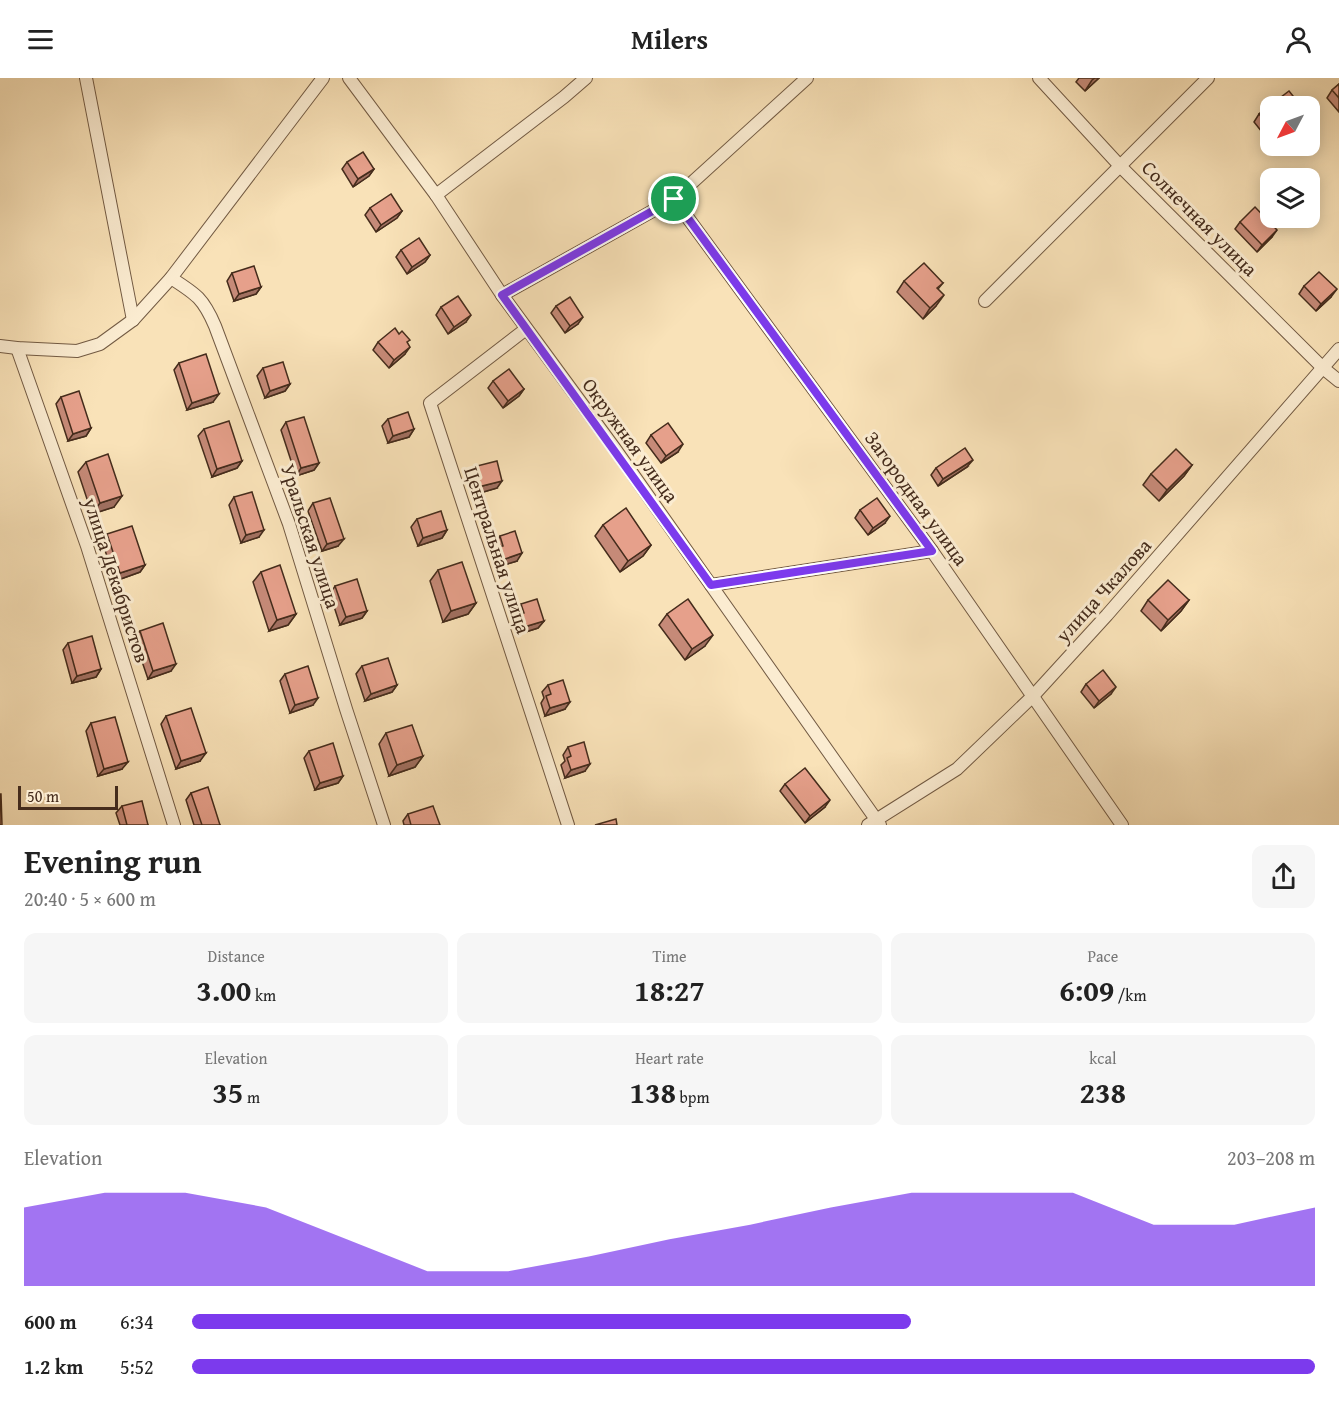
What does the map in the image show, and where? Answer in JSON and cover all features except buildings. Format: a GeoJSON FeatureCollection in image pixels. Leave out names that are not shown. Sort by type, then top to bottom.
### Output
{"type":"FeatureCollection","features":[{"type":"Feature","properties":{"kind":"street"},"geometry":{"type":"LineString","coordinates":[[86,78],[133,320]]}},
{"type":"Feature","properties":{"kind":"street"},"geometry":{"type":"LineString","coordinates":[[0,345],[77,351],[100,344],[133,320],[171,278],[322,78]]}},
{"type":"Feature","properties":{"kind":"street","name":"Окружная улица"},"geometry":{"type":"LineString","coordinates":[[349,78],[436,195],[502,295],[711,585],[875,823]]}},
{"type":"Feature","properties":{"kind":"street"},"geometry":{"type":"LineString","coordinates":[[436,195],[564,97],[585,78]]}},
{"type":"Feature","properties":{"kind":"street"},"geometry":{"type":"LineString","coordinates":[[502,295],[674,199],[807,78]]}},
{"type":"Feature","properties":{"kind":"street","name":"Солнечная улица"},"geometry":{"type":"LineString","coordinates":[[1039,78],[1121,167],[1323,368],[1339,381]]}},
{"type":"Feature","properties":{"kind":"street"},"geometry":{"type":"LineString","coordinates":[[985,301],[1208,78]]}},
{"type":"Feature","properties":{"kind":"street","name":"Загородная улица"},"geometry":{"type":"LineString","coordinates":[[674,199],[932,551],[1122,825]]}},
{"type":"Feature","properties":{"kind":"street","name":"Уральская улица"},"geometry":{"type":"LineString","coordinates":[[171,278],[196,294],[207,306],[219,335],[289,524],[384,825]]}},
{"type":"Feature","properties":{"kind":"street","name":"Центральная улица"},"geometry":{"type":"LineString","coordinates":[[526,329],[430,403],[568,825]]}},
{"type":"Feature","properties":{"kind":"street","name":"улица Декабристов"},"geometry":{"type":"LineString","coordinates":[[17,348],[87,546],[174,825]]}},
{"type":"Feature","properties":{"kind":"street","name":"улица Чкалова"},"geometry":{"type":"LineString","coordinates":[[875,823],[957,769],[1033,696],[1107,615],[1339,349]]}},
{"type":"Feature","properties":{"kind":"street"},"geometry":{"type":"LineString","coordinates":[[711,585],[932,551]]}},
{"type":"Feature","properties":{"kind":"route"},"geometry":{"type":"LineString","coordinates":[[674,199],[932,551],[711,585],[502,295],[674,199]]}}]}
